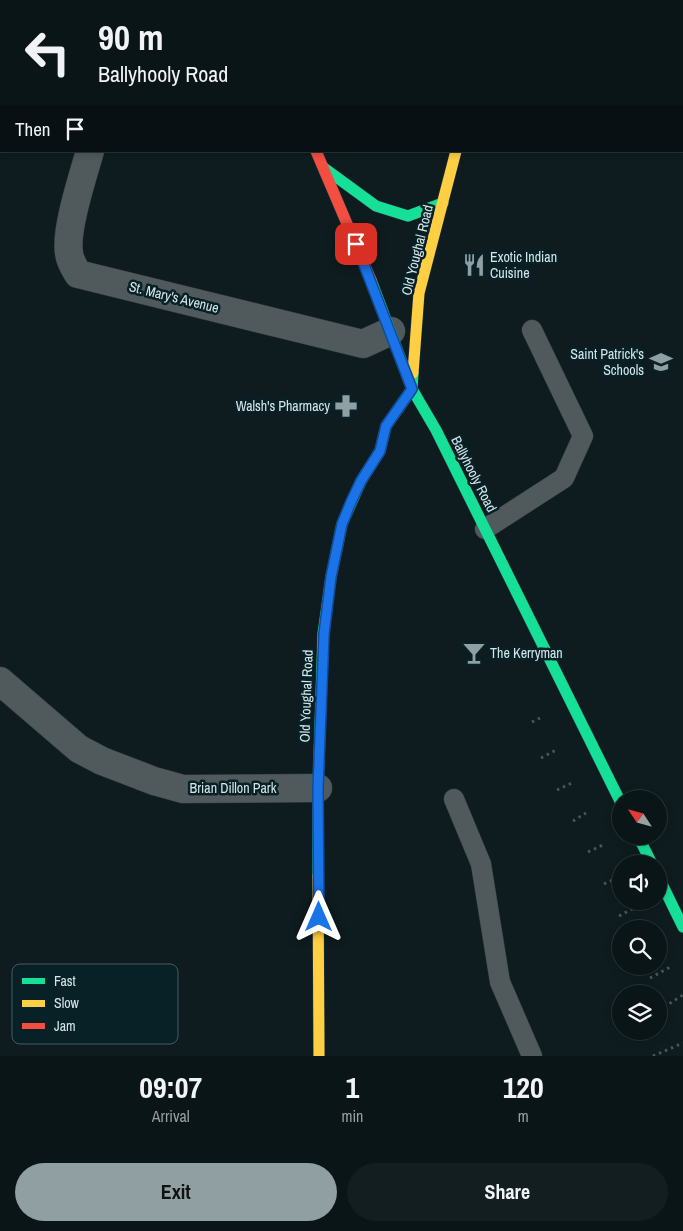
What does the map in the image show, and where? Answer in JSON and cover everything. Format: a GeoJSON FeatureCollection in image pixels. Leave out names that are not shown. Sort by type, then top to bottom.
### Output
{"type":"FeatureCollection","features":[{"type":"Feature","properties":{"kind":"street","name":"St. Mary's Avenue"},"geometry":{"type":"LineString","coordinates":[[90,152],[71,226],[68,251],[71,263],[78,274],[362,344],[391,331]]}},
{"type":"Feature","properties":{"kind":"street","name":"Ballyhooly Road"},"geometry":{"type":"LineString","coordinates":[[316,152],[363,259],[412,389],[436,430],[615,790]]}},
{"type":"Feature","properties":{"kind":"street","name":"Old Youghal Road"},"geometry":{"type":"LineString","coordinates":[[319,1056],[318,788],[324,634],[331,577],[342,524],[361,481],[380,451],[386,426],[412,389],[420,293],[456,152]]}},
{"type":"Feature","properties":{"kind":"street"},"geometry":{"type":"LineString","coordinates":[[323,168],[376,206],[408,216],[443,203]]}},
{"type":"Feature","properties":{"kind":"street","name":"Brian Dillon Park"},"geometry":{"type":"LineString","coordinates":[[0,681],[79,749],[102,761],[154,781],[183,789],[318,788]]}},
{"type":"Feature","properties":{"kind":"street"},"geometry":{"type":"LineString","coordinates":[[667,894],[683,927]]}},
{"type":"Feature","properties":{"kind":"lane"},"geometry":{"type":"LineString","coordinates":[[485,529],[564,478],[583,436],[532,330]]}},
{"type":"Feature","properties":{"kind":"lane"},"geometry":{"type":"LineString","coordinates":[[454,799],[482,864],[500,982],[532,1056]]}},
{"type":"Feature","properties":{"kind":"path"},"geometry":{"type":"LineString","coordinates":[[542,758],[563,746]]}},
{"type":"Feature","properties":{"kind":"path"},"geometry":{"type":"LineString","coordinates":[[557,790],[579,779]]}},
{"type":"Feature","properties":{"kind":"path"},"geometry":{"type":"LineString","coordinates":[[573,820],[593,809]]}},
{"type":"Feature","properties":{"kind":"path"},"geometry":{"type":"LineString","coordinates":[[588,852],[610,842]]}},
{"type":"Feature","properties":{"kind":"path"},"geometry":{"type":"LineString","coordinates":[[604,884],[612,880]]}},
{"type":"Feature","properties":{"kind":"path"},"geometry":{"type":"LineString","coordinates":[[619,916],[630,910]]}},
{"type":"Feature","properties":{"kind":"path"},"geometry":{"type":"LineString","coordinates":[[650,978],[672,966]]}},
{"type":"Feature","properties":{"kind":"path"},"geometry":{"type":"LineString","coordinates":[[667,1005],[683,995]]}},
{"type":"Feature","properties":{"kind":"path"},"geometry":{"type":"LineString","coordinates":[[655,1056],[683,1043]]}},
{"type":"Feature","properties":{"kind":"traffic: fast"},"geometry":{"type":"LineString","coordinates":[[324,168],[376,206],[408,216],[443,203]]}},
{"type":"Feature","properties":{"kind":"traffic: fast"},"geometry":{"type":"LineString","coordinates":[[371,280],[412,389],[436,430],[615,790]]}},
{"type":"Feature","properties":{"kind":"traffic: fast"},"geometry":{"type":"LineString","coordinates":[[318,876],[318,788],[323,634],[331,577],[342,524],[361,481],[380,451],[386,426],[412,389],[413,373]]}},
{"type":"Feature","properties":{"kind":"traffic: fast"},"geometry":{"type":"LineString","coordinates":[[642,845],[648,855]]}},
{"type":"Feature","properties":{"kind":"traffic: fast"},"geometry":{"type":"LineString","coordinates":[[667,894],[683,927]]}},
{"type":"Feature","properties":{"kind":"traffic: slow"},"geometry":{"type":"LineString","coordinates":[[413,373],[419,293],[456,152]]}},
{"type":"Feature","properties":{"kind":"traffic: slow"},"geometry":{"type":"LineString","coordinates":[[318,876],[319,1056]]}},
{"type":"Feature","properties":{"kind":"traffic: jam"},"geometry":{"type":"LineString","coordinates":[[316,152],[371,280]]}},
{"type":"Feature","properties":{"kind":"place","name":"Exotic Indian Cuisine"},"geometry":{"type":"Point","coordinates":[474,265]}},
{"type":"Feature","properties":{"kind":"place","name":"Saint Patrick's Schools"},"geometry":{"type":"Point","coordinates":[661,362]}},
{"type":"Feature","properties":{"kind":"place","name":"Walsh's Pharmacy"},"geometry":{"type":"Point","coordinates":[346,406]}},
{"type":"Feature","properties":{"kind":"place","name":"The Kerryman"},"geometry":{"type":"Point","coordinates":[474,653]}},
{"type":"Feature","properties":{"kind":"route"},"geometry":{"type":"LineString","coordinates":[[319,917],[318,788],[324,634],[331,577],[342,524],[351,502],[361,481],[380,451],[386,426],[412,389],[356,244]]}}]}
